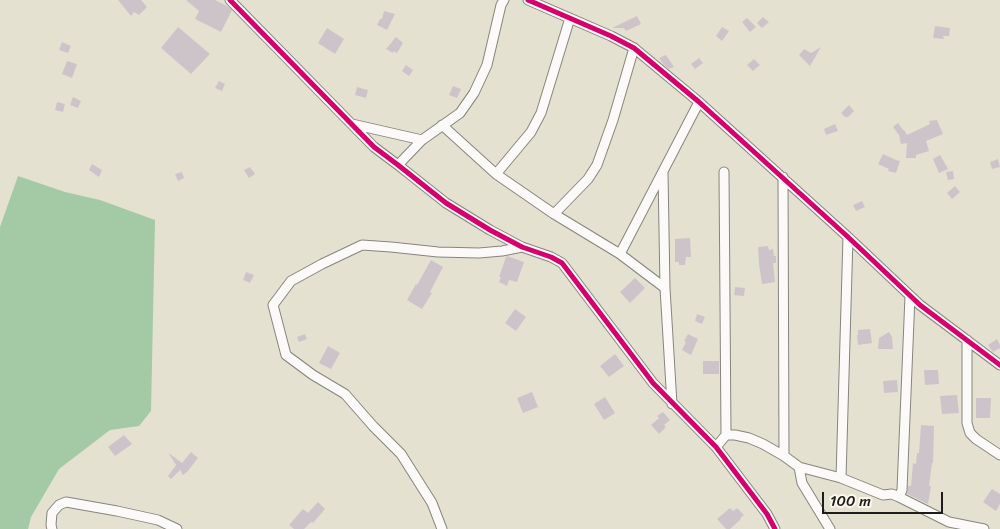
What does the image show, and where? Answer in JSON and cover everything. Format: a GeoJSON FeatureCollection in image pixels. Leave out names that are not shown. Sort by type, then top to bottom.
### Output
{"type":"FeatureCollection","features":[{"type":"Feature","properties":{"kind":"street"},"geometry":{"type":"LineString","coordinates":[[230,0],[374,147],[446,203],[522,248],[551,257],[562,263],[653,383],[716,447],[775,529]]}},
{"type":"Feature","properties":{"kind":"street"},"geometry":{"type":"LineString","coordinates":[[398,165],[422,140],[460,113],[474,93],[487,65],[501,5],[504,0]]}},
{"type":"Feature","properties":{"kind":"street"},"geometry":{"type":"LineString","coordinates":[[528,0],[634,48],[699,102],[783,177],[920,305],[1000,364]]}},
{"type":"Feature","properties":{"kind":"street"},"geometry":{"type":"LineString","coordinates":[[496,174],[531,132],[541,113],[570,18]]}},
{"type":"Feature","properties":{"kind":"street"},"geometry":{"type":"LineString","coordinates":[[554,214],[588,179],[598,165],[634,48]]}},
{"type":"Feature","properties":{"kind":"street"},"geometry":{"type":"LineString","coordinates":[[620,254],[699,102]]}},
{"type":"Feature","properties":{"kind":"street"},"geometry":{"type":"LineString","coordinates":[[352,124],[422,140]]}},
{"type":"Feature","properties":{"kind":"street"},"geometry":{"type":"LineString","coordinates":[[442,125],[496,174],[554,214],[620,254],[664,288]]}},
{"type":"Feature","properties":{"kind":"street"},"geometry":{"type":"LineString","coordinates":[[663,172],[664,288],[672,404]]}},
{"type":"Feature","properties":{"kind":"street"},"geometry":{"type":"LineString","coordinates":[[716,447],[726,435],[724,172]]}},
{"type":"Feature","properties":{"kind":"street"},"geometry":{"type":"LineString","coordinates":[[783,177],[784,456]]}},
{"type":"Feature","properties":{"kind":"street"},"geometry":{"type":"LineString","coordinates":[[842,478],[848,237]]}},
{"type":"Feature","properties":{"kind":"street"},"geometry":{"type":"LineString","coordinates":[[442,529],[432,504],[401,454],[345,394],[286,356],[273,305],[291,281],[362,245],[438,252],[479,253],[522,248]]}},
{"type":"Feature","properties":{"kind":"street"},"geometry":{"type":"LineString","coordinates":[[899,497],[902,490],[910,296]]}},
{"type":"Feature","properties":{"kind":"street"},"geometry":{"type":"LineString","coordinates":[[967,340],[967,423],[970,433],[976,439],[1000,455]]}},
{"type":"Feature","properties":{"kind":"street"},"geometry":{"type":"LineString","coordinates":[[726,435],[748,438],[763,444],[800,468],[842,478],[883,495],[892,494],[949,522],[984,529]]}},
{"type":"Feature","properties":{"kind":"street"},"geometry":{"type":"LineString","coordinates":[[800,468],[802,483],[830,529]]}},
{"type":"Feature","properties":{"kind":"street"},"geometry":{"type":"LineString","coordinates":[[52,529],[52,513],[59,505],[66,502],[158,520],[177,529]]}},
{"type":"Feature","properties":{"kind":"green space"},"geometry":{"type":"Polygon","coordinates":[[[18,176],[65,192],[100,200],[155,220],[151,411],[139,426],[110,430],[59,469],[31,517],[28,529],[0,529],[0,227],[18,176]]]}},
{"type":"Feature","properties":{"kind":"building"},"geometry":{"type":"Polygon","coordinates":[[[118,0],[141,0],[147,7],[139,15],[134,12],[131,16],[118,0]]]}},
{"type":"Feature","properties":{"kind":"building"},"geometry":{"type":"Polygon","coordinates":[[[186,0],[215,0],[232,10],[221,32],[195,19],[199,11],[186,0]]]}},
{"type":"Feature","properties":{"kind":"building"},"geometry":{"type":"Polygon","coordinates":[[[384,11],[395,14],[387,30],[377,25],[380,19],[382,19],[384,11]]]}},
{"type":"Feature","properties":{"kind":"building"},"geometry":{"type":"Polygon","coordinates":[[[637,16],[641,24],[626,31],[624,28],[612,28],[637,16]]]}},
{"type":"Feature","properties":{"kind":"building"},"geometry":{"type":"Polygon","coordinates":[[[763,17],[769,22],[762,28],[757,23],[763,17]]]}},
{"type":"Feature","properties":{"kind":"building"},"geometry":{"type":"Polygon","coordinates":[[[747,18],[756,27],[750,32],[742,22],[747,18]]]}},
{"type":"Feature","properties":{"kind":"building"},"geometry":{"type":"Polygon","coordinates":[[[935,26],[950,28],[949,36],[943,36],[944,39],[933,38],[935,26]]]}},
{"type":"Feature","properties":{"kind":"building"},"geometry":{"type":"Polygon","coordinates":[[[178,27],[210,54],[191,74],[161,48],[178,27]]]}},
{"type":"Feature","properties":{"kind":"building"},"geometry":{"type":"Polygon","coordinates":[[[722,27],[729,31],[722,41],[716,36],[722,27]]]}},
{"type":"Feature","properties":{"kind":"building"},"geometry":{"type":"Polygon","coordinates":[[[327,28],[344,39],[335,54],[318,43],[327,28]]]}},
{"type":"Feature","properties":{"kind":"building"},"geometry":{"type":"Polygon","coordinates":[[[396,37],[403,43],[397,53],[393,51],[393,53],[386,49],[396,37]]]}},
{"type":"Feature","properties":{"kind":"building"},"geometry":{"type":"Polygon","coordinates":[[[62,42],[71,46],[68,53],[59,50],[62,42]]]}},
{"type":"Feature","properties":{"kind":"building"},"geometry":{"type":"Polygon","coordinates":[[[821,47],[810,66],[799,55],[804,49],[811,53],[821,47]]]}},
{"type":"Feature","properties":{"kind":"building"},"geometry":{"type":"Polygon","coordinates":[[[666,55],[674,67],[669,69],[659,58],[666,55]]]}},
{"type":"Feature","properties":{"kind":"building"},"geometry":{"type":"Polygon","coordinates":[[[699,58],[703,63],[695,69],[691,64],[699,58]]]}},
{"type":"Feature","properties":{"kind":"building"},"geometry":{"type":"Polygon","coordinates":[[[754,59],[760,65],[753,71],[747,65],[754,59]]]}},
{"type":"Feature","properties":{"kind":"building"},"geometry":{"type":"Polygon","coordinates":[[[67,61],[77,64],[72,78],[62,74],[67,61]]]}},
{"type":"Feature","properties":{"kind":"building"},"geometry":{"type":"Polygon","coordinates":[[[406,65],[413,70],[409,76],[402,71],[406,65]]]}},
{"type":"Feature","properties":{"kind":"building"},"geometry":{"type":"Polygon","coordinates":[[[219,81],[225,84],[222,91],[215,88],[219,81]]]}},
{"type":"Feature","properties":{"kind":"building"},"geometry":{"type":"Polygon","coordinates":[[[453,86],[461,89],[457,98],[449,95],[453,86]]]}},
{"type":"Feature","properties":{"kind":"building"},"geometry":{"type":"Polygon","coordinates":[[[357,87],[368,90],[366,98],[355,95],[357,87]]]}},
{"type":"Feature","properties":{"kind":"building"},"geometry":{"type":"Polygon","coordinates":[[[73,97],[81,101],[78,108],[70,105],[73,97]]]}},
{"type":"Feature","properties":{"kind":"building"},"geometry":{"type":"Polygon","coordinates":[[[57,102],[65,104],[63,112],[55,110],[57,102]]]}},
{"type":"Feature","properties":{"kind":"building"},"geometry":{"type":"Polygon","coordinates":[[[849,105],[854,111],[848,117],[845,117],[841,113],[849,105]]]}},
{"type":"Feature","properties":{"kind":"building"},"geometry":{"type":"Polygon","coordinates":[[[937,120],[943,134],[926,141],[929,151],[916,155],[916,158],[906,158],[907,143],[901,144],[899,135],[893,127],[898,123],[907,135],[930,124],[929,121],[937,120]]]}},
{"type":"Feature","properties":{"kind":"building"},"geometry":{"type":"Polygon","coordinates":[[[835,124],[838,131],[826,135],[824,129],[835,124]]]}},
{"type":"Feature","properties":{"kind":"building"},"geometry":{"type":"Polygon","coordinates":[[[883,154],[900,161],[896,173],[888,171],[889,169],[878,164],[883,154]]]}},
{"type":"Feature","properties":{"kind":"building"},"geometry":{"type":"Polygon","coordinates":[[[940,155],[948,169],[939,173],[933,159],[940,155]]]}},
{"type":"Feature","properties":{"kind":"building"},"geometry":{"type":"Polygon","coordinates":[[[998,159],[1000,167],[992,169],[990,162],[998,159]]]}},
{"type":"Feature","properties":{"kind":"building"},"geometry":{"type":"Polygon","coordinates":[[[92,164],[102,170],[99,177],[89,170],[92,164]]]}},
{"type":"Feature","properties":{"kind":"building"},"geometry":{"type":"Polygon","coordinates":[[[250,167],[255,174],[249,178],[244,170],[250,167]]]}},
{"type":"Feature","properties":{"kind":"building"},"geometry":{"type":"Polygon","coordinates":[[[953,171],[954,179],[948,180],[946,172],[953,171]]]}},
{"type":"Feature","properties":{"kind":"building"},"geometry":{"type":"Polygon","coordinates":[[[182,172],[184,178],[178,181],[175,174],[182,172]]]}},
{"type":"Feature","properties":{"kind":"building"},"geometry":{"type":"Polygon","coordinates":[[[955,186],[960,192],[952,199],[947,193],[955,186]]]}},
{"type":"Feature","properties":{"kind":"building"},"geometry":{"type":"Polygon","coordinates":[[[862,201],[865,207],[856,211],[853,205],[862,201]]]}},
{"type":"Feature","properties":{"kind":"building"},"geometry":{"type":"Polygon","coordinates":[[[690,238],[691,257],[686,257],[685,265],[679,265],[679,262],[675,262],[675,239],[690,238]]]}},
{"type":"Feature","properties":{"kind":"building"},"geometry":{"type":"Polygon","coordinates":[[[768,246],[769,250],[773,249],[774,256],[776,256],[776,263],[773,263],[775,282],[762,284],[758,247],[768,246]]]}},
{"type":"Feature","properties":{"kind":"building"},"geometry":{"type":"Polygon","coordinates":[[[507,256],[524,262],[517,282],[509,280],[507,286],[499,282],[501,277],[499,277],[507,256]]]}},
{"type":"Feature","properties":{"kind":"building"},"geometry":{"type":"Polygon","coordinates":[[[431,260],[443,267],[430,292],[432,293],[422,309],[407,300],[431,260]]]}},
{"type":"Feature","properties":{"kind":"building"},"geometry":{"type":"Polygon","coordinates":[[[246,272],[254,275],[250,283],[243,280],[246,272]]]}},
{"type":"Feature","properties":{"kind":"building"},"geometry":{"type":"Polygon","coordinates":[[[635,278],[645,288],[630,303],[620,292],[635,278]]]}},
{"type":"Feature","properties":{"kind":"building"},"geometry":{"type":"Polygon","coordinates":[[[735,287],[745,288],[744,296],[734,295],[735,287]]]}},
{"type":"Feature","properties":{"kind":"building"},"geometry":{"type":"Polygon","coordinates":[[[515,309],[526,317],[516,331],[505,323],[515,309]]]}},
{"type":"Feature","properties":{"kind":"building"},"geometry":{"type":"Polygon","coordinates":[[[697,314],[705,317],[702,324],[695,321],[697,314]]]}},
{"type":"Feature","properties":{"kind":"building"},"geometry":{"type":"Polygon","coordinates":[[[870,329],[872,343],[858,345],[858,330],[870,329]]]}},
{"type":"Feature","properties":{"kind":"building"},"geometry":{"type":"Polygon","coordinates":[[[889,332],[892,337],[893,349],[878,349],[879,338],[889,332]]]}},
{"type":"Feature","properties":{"kind":"building"},"geometry":{"type":"Polygon","coordinates":[[[305,334],[307,339],[299,342],[297,337],[305,334]]]}},
{"type":"Feature","properties":{"kind":"building"},"geometry":{"type":"Polygon","coordinates":[[[688,334],[698,339],[691,355],[682,350],[688,334]]]}},
{"type":"Feature","properties":{"kind":"building"},"geometry":{"type":"Polygon","coordinates":[[[997,339],[1000,348],[993,352],[988,345],[997,339]]]}},
{"type":"Feature","properties":{"kind":"building"},"geometry":{"type":"Polygon","coordinates":[[[328,346],[340,353],[331,369],[319,363],[328,346]]]}},
{"type":"Feature","properties":{"kind":"building"},"geometry":{"type":"Polygon","coordinates":[[[615,354],[624,366],[609,377],[600,366],[615,354]]]}},
{"type":"Feature","properties":{"kind":"building"},"geometry":{"type":"Polygon","coordinates":[[[703,361],[719,361],[719,374],[703,374],[703,361]]]}},
{"type":"Feature","properties":{"kind":"building"},"geometry":{"type":"Polygon","coordinates":[[[924,370],[938,370],[939,384],[925,385],[924,370]]]}},
{"type":"Feature","properties":{"kind":"building"},"geometry":{"type":"Polygon","coordinates":[[[897,380],[898,392],[884,393],[883,381],[897,380]]]}},
{"type":"Feature","properties":{"kind":"building"},"geometry":{"type":"Polygon","coordinates":[[[532,392],[538,407],[523,413],[517,398],[532,392]]]}},
{"type":"Feature","properties":{"kind":"building"},"geometry":{"type":"Polygon","coordinates":[[[957,395],[959,413],[942,414],[940,396],[957,395]]]}},
{"type":"Feature","properties":{"kind":"building"},"geometry":{"type":"Polygon","coordinates":[[[605,397],[615,413],[604,420],[594,404],[605,397]]]}},
{"type":"Feature","properties":{"kind":"building"},"geometry":{"type":"Polygon","coordinates":[[[976,398],[991,398],[990,418],[976,418],[976,398]]]}},
{"type":"Feature","properties":{"kind":"building"},"geometry":{"type":"Polygon","coordinates":[[[663,412],[670,420],[664,425],[666,427],[659,434],[651,425],[659,418],[657,416],[663,412]]]}},
{"type":"Feature","properties":{"kind":"building"},"geometry":{"type":"Polygon","coordinates":[[[921,425],[934,426],[933,463],[928,504],[907,494],[908,486],[911,486],[913,463],[916,464],[917,453],[919,453],[921,425]]]}},
{"type":"Feature","properties":{"kind":"building"},"geometry":{"type":"Polygon","coordinates":[[[124,435],[132,444],[115,456],[108,447],[124,435]]]}},
{"type":"Feature","properties":{"kind":"building"},"geometry":{"type":"Polygon","coordinates":[[[191,452],[198,458],[187,472],[183,475],[180,470],[171,479],[168,476],[176,465],[169,454],[182,463],[191,452]]]}},
{"type":"Feature","properties":{"kind":"building"},"geometry":{"type":"Polygon","coordinates":[[[992,489],[1000,494],[1000,504],[996,511],[983,502],[992,489]]]}},
{"type":"Feature","properties":{"kind":"building"},"geometry":{"type":"Polygon","coordinates":[[[318,502],[325,509],[313,523],[311,522],[304,529],[294,529],[289,525],[303,509],[308,513],[318,502]]]}},
{"type":"Feature","properties":{"kind":"building"},"geometry":{"type":"Polygon","coordinates":[[[730,508],[733,511],[737,508],[744,515],[730,529],[726,529],[717,519],[730,508]]]}},
{"type":"Feature","properties":{"kind":"cycle path"},"geometry":{"type":"LineString","coordinates":[[230,0],[374,147],[446,203],[522,247],[562,263],[653,383],[716,447],[767,514],[775,529]]}},
{"type":"Feature","properties":{"kind":"cycle path"},"geometry":{"type":"LineString","coordinates":[[528,0],[634,48],[699,102],[920,305],[1000,365]]}}]}
